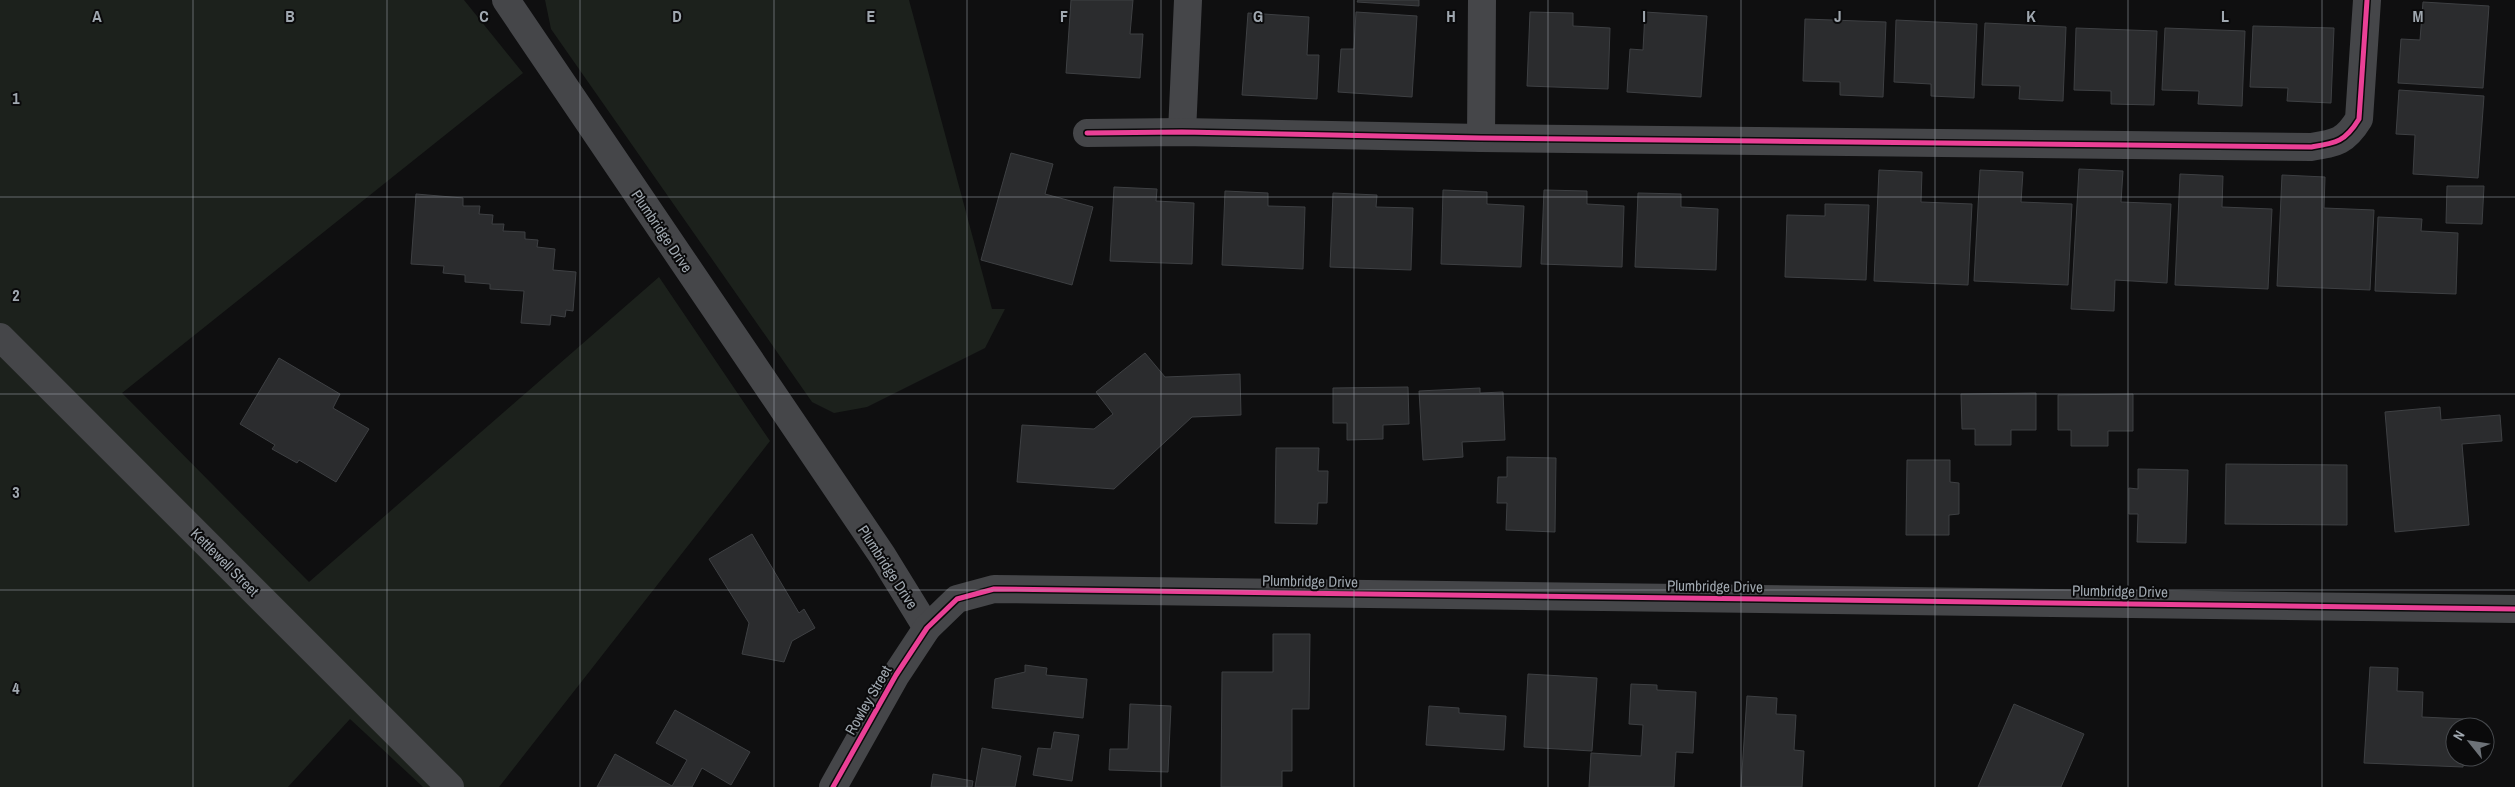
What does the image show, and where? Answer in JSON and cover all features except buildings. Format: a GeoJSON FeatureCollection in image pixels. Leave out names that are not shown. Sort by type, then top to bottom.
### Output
{"type":"FeatureCollection","features":[{"type":"Feature","properties":{"kind":"street","name":"Plumbridge Drive"},"geometry":{"type":"LineString","coordinates":[[506,0],[882,555],[927,628],[957,599],[994,589],[2515,609]]}},
{"type":"Feature","properties":{"kind":"street"},"geometry":{"type":"LineString","coordinates":[[1182,132],[1188,0]]}},
{"type":"Feature","properties":{"kind":"street"},"geometry":{"type":"LineString","coordinates":[[1481,138],[1482,0]]}},
{"type":"Feature","properties":{"kind":"street"},"geometry":{"type":"LineString","coordinates":[[1088,133],[1182,132],[1481,138],[2311,147],[2334,144],[2350,135],[2359,119],[2367,0]]}},
{"type":"Feature","properties":{"kind":"street","name":"Kettlewell Street"},"geometry":{"type":"LineString","coordinates":[[0,337],[450,787]]}},
{"type":"Feature","properties":{"kind":"street","name":"Rowley Street"},"geometry":{"type":"LineString","coordinates":[[833,787],[896,675],[927,628]]}},
{"type":"Feature","properties":{"kind":"shaded area"},"geometry":{"type":"Polygon","coordinates":[[[0,0],[464,0],[523,73],[122,393],[309,582],[659,277],[770,441],[499,787],[423,787],[350,719],[288,787],[0,787],[0,0]]]}},
{"type":"Feature","properties":{"kind":"shaded area"},"geometry":{"type":"Polygon","coordinates":[[[545,0],[909,0],[992,309],[1005,309],[985,348],[867,407],[834,413],[812,402],[551,29],[545,0]]]}},
{"type":"Feature","properties":{"kind":"cycle path"},"geometry":{"type":"LineString","coordinates":[[1087,133],[1182,132],[1481,138],[2311,147],[2339,140],[2349,133],[2359,119],[2367,0]]}},
{"type":"Feature","properties":{"kind":"cycle path"},"geometry":{"type":"LineString","coordinates":[[833,787],[896,675],[927,628],[957,599],[994,589],[2515,609]]}}]}
